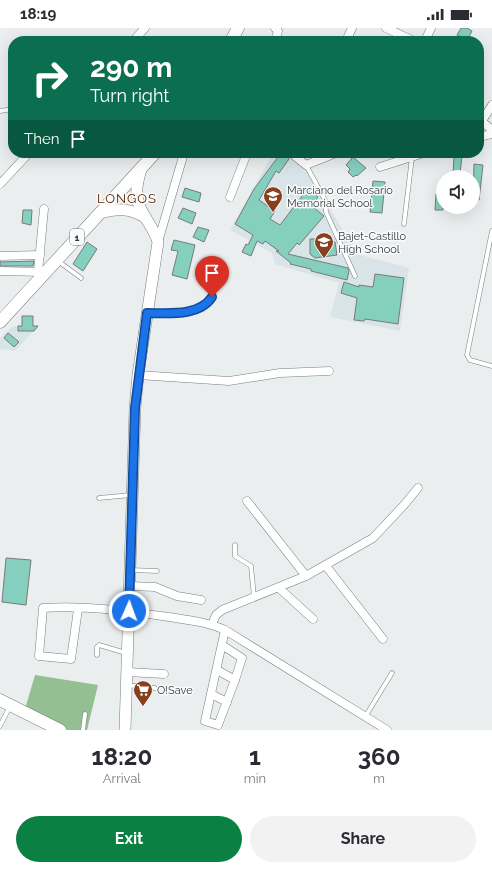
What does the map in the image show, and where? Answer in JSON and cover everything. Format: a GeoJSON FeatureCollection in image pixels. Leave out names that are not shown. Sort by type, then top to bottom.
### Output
{"type":"FeatureCollection","features":[{"type":"Feature","properties":{"kind":"main road","name":"1"},"geometry":{"type":"LineString","coordinates":[[0,322],[41,272],[56,259],[151,158]]}},
{"type":"Feature","properties":{"kind":"main road"},"geometry":{"type":"LineString","coordinates":[[125,730],[135,408],[138,375],[158,242],[156,234],[146,218],[136,195],[137,184],[142,169]]}},
{"type":"Feature","properties":{"kind":"main road"},"geometry":{"type":"LineString","coordinates":[[100,213],[120,209],[132,210],[146,218]]}},
{"type":"Feature","properties":{"kind":"main road"},"geometry":{"type":"LineString","coordinates":[[5,703],[60,730]]}},
{"type":"Feature","properties":{"kind":"street"},"geometry":{"type":"LineString","coordinates":[[138,36],[145,28]]}},
{"type":"Feature","properties":{"kind":"street"},"geometry":{"type":"LineString","coordinates":[[386,28],[403,36]]}},
{"type":"Feature","properties":{"kind":"street"},"geometry":{"type":"LineString","coordinates":[[484,116],[492,105]]}},
{"type":"Feature","properties":{"kind":"street"},"geometry":{"type":"LineString","coordinates":[[484,123],[492,130]]}},
{"type":"Feature","properties":{"kind":"street"},"geometry":{"type":"LineString","coordinates":[[0,184],[24,158]]}},
{"type":"Feature","properties":{"kind":"street"},"geometry":{"type":"LineString","coordinates":[[158,242],[183,158]]}},
{"type":"Feature","properties":{"kind":"street"},"geometry":{"type":"LineString","coordinates":[[230,197],[245,158]]}},
{"type":"Feature","properties":{"kind":"street"},"geometry":{"type":"LineString","coordinates":[[297,158],[306,165],[324,158]]}},
{"type":"Feature","properties":{"kind":"street"},"geometry":{"type":"LineString","coordinates":[[380,168],[409,158]]}},
{"type":"Feature","properties":{"kind":"street"},"geometry":{"type":"LineString","coordinates":[[0,271],[41,272],[40,255],[44,210]]}},
{"type":"Feature","properties":{"kind":"street"},"geometry":{"type":"LineString","coordinates":[[0,256],[40,255]]}},
{"type":"Feature","properties":{"kind":"street"},"geometry":{"type":"LineString","coordinates":[[138,375],[229,381],[280,373],[329,371]]}},
{"type":"Feature","properties":{"kind":"street"},"geometry":{"type":"LineString","coordinates":[[212,624],[216,615],[222,610],[306,576],[373,538],[418,488]]}},
{"type":"Feature","properties":{"kind":"street"},"geometry":{"type":"LineString","coordinates":[[247,501],[306,576]]}},
{"type":"Feature","properties":{"kind":"street"},"geometry":{"type":"LineString","coordinates":[[326,566],[384,639]]}},
{"type":"Feature","properties":{"kind":"street"},"geometry":{"type":"LineString","coordinates":[[130,586],[154,587],[177,596],[201,600]]}},
{"type":"Feature","properties":{"kind":"street"},"geometry":{"type":"LineString","coordinates":[[279,588],[313,619]]}},
{"type":"Feature","properties":{"kind":"street"},"geometry":{"type":"LineString","coordinates":[[78,609],[71,659],[39,656],[43,608],[98,608],[129,611],[212,624],[225,630],[386,730]]}},
{"type":"Feature","properties":{"kind":"street"},"geometry":{"type":"LineString","coordinates":[[222,645],[242,658],[218,725],[205,721],[225,630]]}},
{"type":"Feature","properties":{"kind":"street"},"geometry":{"type":"LineString","coordinates":[[217,670],[235,680]]}},
{"type":"Feature","properties":{"kind":"street"},"geometry":{"type":"LineString","coordinates":[[127,672],[164,674]]}},
{"type":"Feature","properties":{"kind":"street"},"geometry":{"type":"LineString","coordinates":[[211,694],[227,702]]}},
{"type":"Feature","properties":{"kind":"lane"},"geometry":{"type":"LineString","coordinates":[[404,224],[412,158]]}},
{"type":"Feature","properties":{"kind":"lane"},"geometry":{"type":"LineString","coordinates":[[306,165],[325,200],[326,212],[354,276]]}},
{"type":"Feature","properties":{"kind":"lane"},"geometry":{"type":"LineString","coordinates":[[492,231],[467,355],[470,360],[492,366]]}},
{"type":"Feature","properties":{"kind":"lane"},"geometry":{"type":"LineString","coordinates":[[56,259],[81,278]]}},
{"type":"Feature","properties":{"kind":"lane"},"geometry":{"type":"LineString","coordinates":[[147,313],[181,313],[189,312],[203,306],[212,297],[208,284]]}},
{"type":"Feature","properties":{"kind":"lane"},"geometry":{"type":"LineString","coordinates":[[99,498],[133,495]]}},
{"type":"Feature","properties":{"kind":"lane"},"geometry":{"type":"LineString","coordinates":[[235,545],[235,556],[251,566],[254,597]]}},
{"type":"Feature","properties":{"kind":"lane"},"geometry":{"type":"LineString","coordinates":[[131,570],[157,571]]}},
{"type":"Feature","properties":{"kind":"lane"},"geometry":{"type":"LineString","coordinates":[[97,655],[97,647],[100,645],[128,654]]}},
{"type":"Feature","properties":{"kind":"lane"},"geometry":{"type":"LineString","coordinates":[[364,717],[392,673]]}},
{"type":"Feature","properties":{"kind":"lane"},"geometry":{"type":"LineString","coordinates":[[126,685],[155,688]]}},
{"type":"Feature","properties":{"kind":"lane"},"geometry":{"type":"LineString","coordinates":[[0,726],[5,703]]}},
{"type":"Feature","properties":{"kind":"lane"},"geometry":{"type":"LineString","coordinates":[[82,730],[85,714]]}},
{"type":"Feature","properties":{"kind":"shaded area","name":"Bajet-Castillo High School"},"geometry":{"type":"Polygon","coordinates":[[[270,158],[292,158],[309,171],[356,254],[409,268],[400,331],[330,317],[339,283],[275,264],[272,253],[230,230],[270,158]]]}},
{"type":"Feature","properties":{"kind":"shaded area"},"geometry":{"type":"Polygon","coordinates":[[[13,326],[38,326],[15,351],[0,349],[0,338],[13,326]]]}},
{"type":"Feature","properties":{"kind":"green space"},"geometry":{"type":"Polygon","coordinates":[[[35,675],[98,685],[87,730],[68,730],[25,709],[35,675]]]}},
{"type":"Feature","properties":{"kind":"building"},"geometry":{"type":"Polygon","coordinates":[[[461,28],[467,28],[472,31],[469,36],[457,35],[461,28]]]}},
{"type":"Feature","properties":{"kind":"building"},"geometry":{"type":"Polygon","coordinates":[[[277,158],[288,158],[289,159],[279,173],[276,171],[259,200],[275,211],[270,219],[280,225],[309,187],[317,192],[315,194],[318,197],[312,206],[324,216],[299,245],[297,243],[288,254],[348,268],[349,271],[347,280],[290,264],[291,263],[276,251],[279,251],[265,241],[263,244],[257,241],[251,256],[242,252],[246,244],[248,245],[253,235],[235,224],[254,189],[277,158]]]}},
{"type":"Feature","properties":{"kind":"building"},"geometry":{"type":"Polygon","coordinates":[[[352,158],[354,158],[366,168],[357,176],[356,175],[353,177],[348,172],[350,169],[346,165],[352,158]]]}},
{"type":"Feature","properties":{"kind":"building"},"geometry":{"type":"Polygon","coordinates":[[[454,158],[462,158],[460,170],[453,170],[454,158]]]}},
{"type":"Feature","properties":{"kind":"building"},"geometry":{"type":"Polygon","coordinates":[[[474,164],[483,165],[480,191],[480,170],[474,170],[474,164]]]}},
{"type":"Feature","properties":{"kind":"building"},"geometry":{"type":"Polygon","coordinates":[[[373,181],[385,182],[382,213],[370,212],[373,181]]]}},
{"type":"Feature","properties":{"kind":"building"},"geometry":{"type":"Polygon","coordinates":[[[185,188],[201,193],[199,202],[182,197],[185,188]]]}},
{"type":"Feature","properties":{"kind":"building"},"geometry":{"type":"Polygon","coordinates":[[[183,208],[196,213],[192,224],[178,218],[183,208]]]}},
{"type":"Feature","properties":{"kind":"building"},"geometry":{"type":"Polygon","coordinates":[[[23,210],[32,210],[31,225],[22,223],[23,210]]]}},
{"type":"Feature","properties":{"kind":"building"},"geometry":{"type":"Polygon","coordinates":[[[198,227],[209,230],[204,242],[193,237],[198,227]]]}},
{"type":"Feature","properties":{"kind":"building"},"geometry":{"type":"Polygon","coordinates":[[[310,239],[326,239],[326,243],[335,242],[337,255],[315,258],[310,254],[310,239]]]}},
{"type":"Feature","properties":{"kind":"building"},"geometry":{"type":"Polygon","coordinates":[[[174,240],[195,245],[187,279],[172,275],[178,251],[171,250],[174,240]]]}},
{"type":"Feature","properties":{"kind":"building"},"geometry":{"type":"Polygon","coordinates":[[[87,242],[97,249],[83,271],[73,264],[87,242]]]}},
{"type":"Feature","properties":{"kind":"building"},"geometry":{"type":"Polygon","coordinates":[[[34,261],[33,266],[0,266],[0,262],[34,261]]]}},
{"type":"Feature","properties":{"kind":"building"},"geometry":{"type":"Polygon","coordinates":[[[375,274],[404,278],[398,324],[365,319],[364,321],[354,320],[357,298],[341,293],[344,282],[359,287],[359,285],[373,287],[375,274]]]}},
{"type":"Feature","properties":{"kind":"building"},"geometry":{"type":"Polygon","coordinates":[[[22,316],[33,316],[33,326],[38,326],[34,331],[18,331],[18,326],[22,326],[22,316]]]}},
{"type":"Feature","properties":{"kind":"building"},"geometry":{"type":"Polygon","coordinates":[[[8,333],[19,342],[14,347],[4,338],[8,333]]]}},
{"type":"Feature","properties":{"kind":"building"},"geometry":{"type":"Polygon","coordinates":[[[6,558],[31,560],[26,605],[2,602],[6,558]]]}},
{"type":"Feature","properties":{"kind":"place","name":"Marciano del Rosario Memorial School"},"geometry":{"type":"Point","coordinates":[273,213]}},
{"type":"Feature","properties":{"kind":"place","name":"Bajet-Castillo High School"},"geometry":{"type":"Point","coordinates":[324,259]}},
{"type":"Feature","properties":{"kind":"place","name":"O!Save"},"geometry":{"type":"Point","coordinates":[143,707]}},
{"type":"Feature","properties":{"kind":"district","name":"LONGOS"},"geometry":{"type":"Point","coordinates":[127,198]}},
{"type":"Feature","properties":{"kind":"route"},"geometry":{"type":"LineString","coordinates":[[129,611],[135,408],[147,313],[189,312],[203,306],[210,301],[212,297]]}}]}
